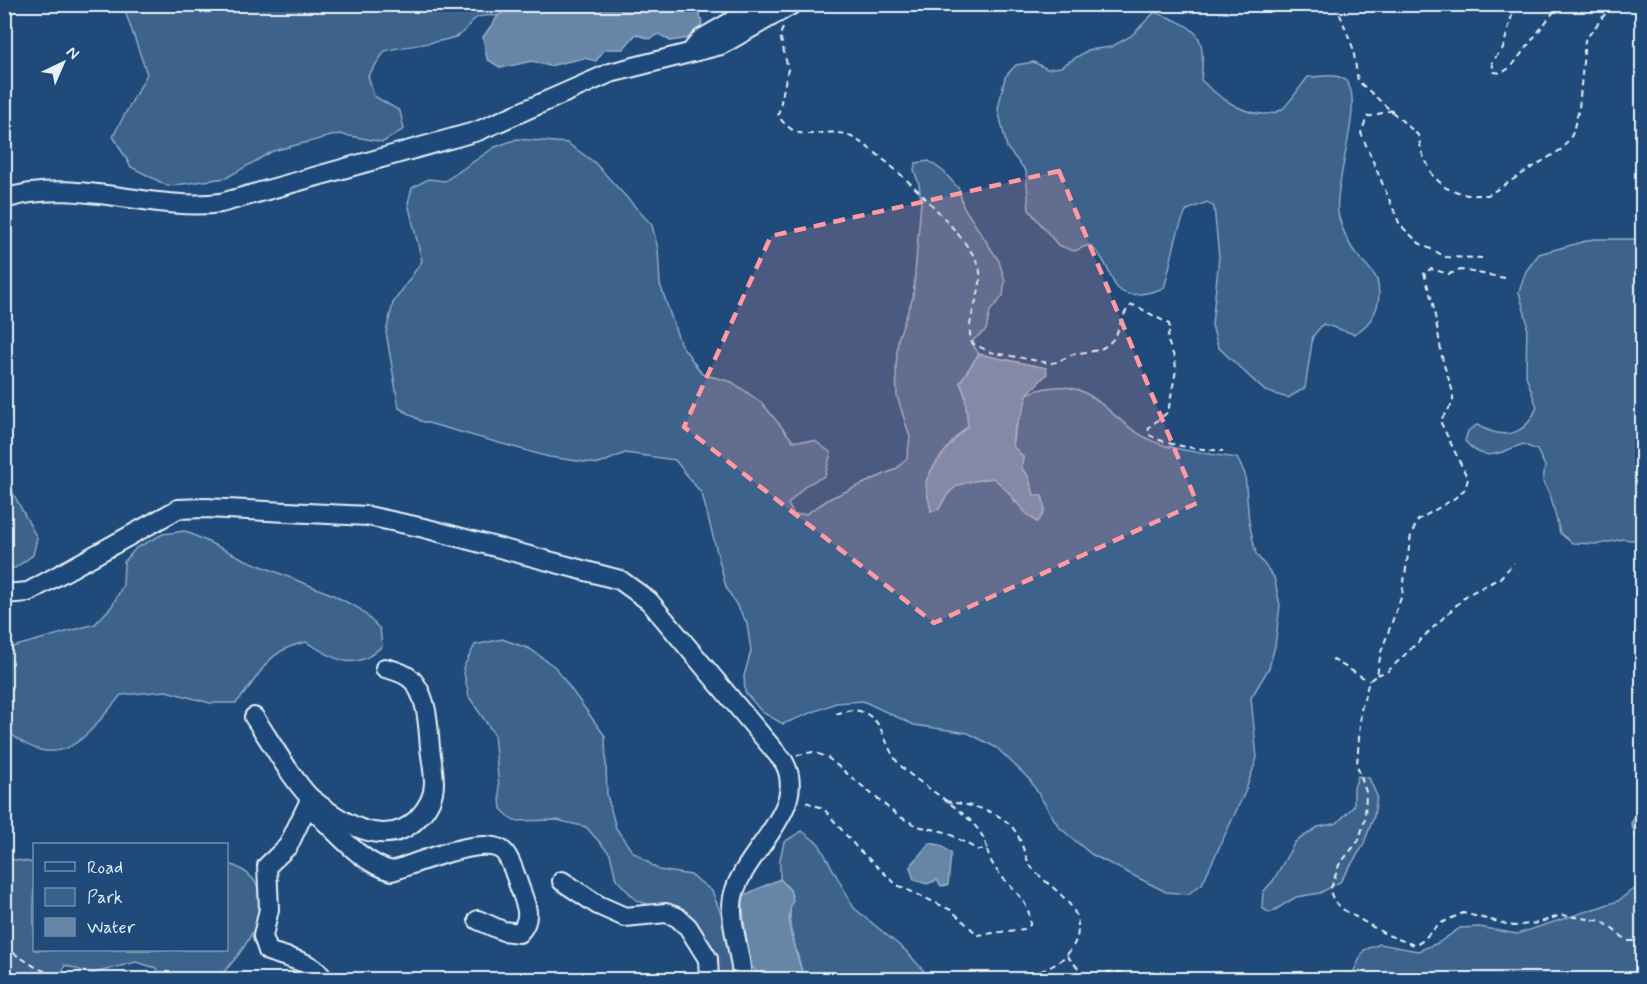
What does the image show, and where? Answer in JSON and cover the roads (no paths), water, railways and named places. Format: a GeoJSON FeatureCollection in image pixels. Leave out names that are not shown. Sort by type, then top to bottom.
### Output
{"type":"FeatureCollection","features":[{"type":"Feature","properties":{"kind":"street"},"geometry":{"type":"LineString","coordinates":[[689,54],[701,39],[762,4]]}},
{"type":"Feature","properties":{"kind":"street"},"geometry":{"type":"LineString","coordinates":[[4,199],[27,194],[76,192],[196,206],[221,203],[478,131],[610,74],[722,45],[790,5]]}},
{"type":"Feature","properties":{"kind":"street"},"geometry":{"type":"LineString","coordinates":[[4,594],[28,591],[177,509],[205,508],[368,516],[424,528],[620,580],[633,587],[649,601],[784,762],[792,780],[789,796],[733,898],[742,980]]}},
{"type":"Feature","properties":{"kind":"street"},"geometry":{"type":"LineString","coordinates":[[309,801],[374,834],[389,835],[409,827],[430,804],[434,784],[426,706],[416,685],[408,676],[385,668]]}},
{"type":"Feature","properties":{"kind":"street"},"geometry":{"type":"LineString","coordinates":[[254,717],[309,801],[361,854],[380,868],[392,871],[473,846],[493,844],[505,852],[528,909],[526,925],[519,933],[503,931],[478,920]]}},
{"type":"Feature","properties":{"kind":"street"},"geometry":{"type":"LineString","coordinates":[[309,801],[288,846],[267,866],[269,909],[263,936],[268,951],[309,964],[319,970],[324,980]]}},
{"type":"Feature","properties":{"kind":"street"},"geometry":{"type":"LineString","coordinates":[[562,881],[598,905],[625,917],[666,913],[678,917],[688,927],[708,959],[709,980]]}},
{"type":"Feature","properties":{"kind":"water"},"geometry":{"type":"Polygon","coordinates":[[[513,5],[696,5],[702,22],[698,37],[670,41],[659,34],[650,39],[636,34],[623,49],[605,49],[596,61],[584,58],[549,66],[532,61],[501,68],[487,59],[483,37],[498,16],[513,5]]]}},
{"type":"Feature","properties":{"kind":"water"},"geometry":{"type":"Polygon","coordinates":[[[979,354],[1046,368],[1047,374],[1027,394],[1024,408],[1014,430],[1012,445],[1023,457],[1022,469],[1028,476],[1034,495],[1042,496],[1044,510],[1037,522],[993,478],[974,481],[954,488],[939,509],[931,512],[926,484],[931,470],[968,426],[965,395],[960,382],[979,354]]]}},
{"type":"Feature","properties":{"kind":"water"},"geometry":{"type":"Polygon","coordinates":[[[1642,814],[1642,843],[1636,837],[1631,823],[1636,816],[1642,814]]]}},
{"type":"Feature","properties":{"kind":"water"},"geometry":{"type":"Polygon","coordinates":[[[929,843],[940,845],[951,853],[948,885],[941,886],[937,880],[927,884],[914,880],[910,867],[929,843]]]}},
{"type":"Feature","properties":{"kind":"water"},"geometry":{"type":"Polygon","coordinates":[[[780,879],[790,890],[793,900],[790,909],[790,929],[804,979],[761,979],[748,961],[742,896],[780,879]]]}}]}
